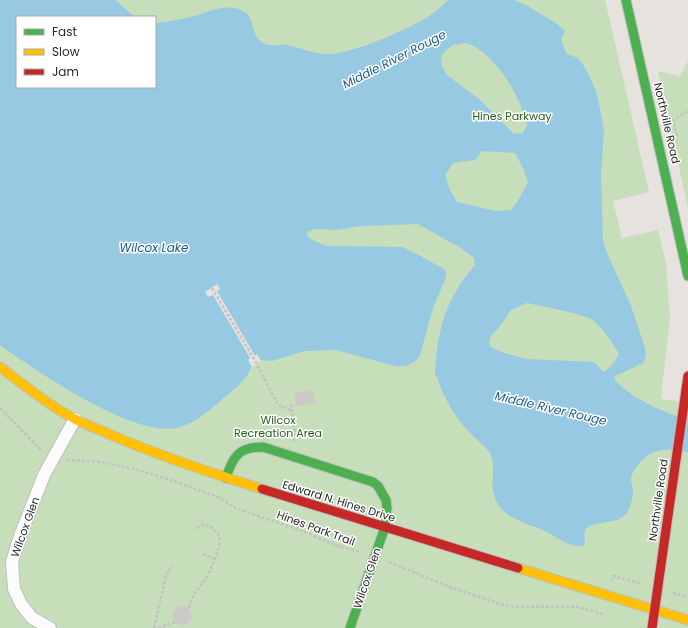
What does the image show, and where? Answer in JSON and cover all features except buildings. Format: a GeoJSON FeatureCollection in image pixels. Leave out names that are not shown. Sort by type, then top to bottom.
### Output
{"type":"FeatureCollection","features":[{"type":"Feature","properties":{"kind":"street","name":"Northville Road"},"geometry":{"type":"LineString","coordinates":[[626,0],[688,276]]}},
{"type":"Feature","properties":{"kind":"street","name":"Edward N. Hines Drive"},"geometry":{"type":"LineString","coordinates":[[0,367],[27,388],[75,419],[137,446],[226,478],[688,620]]}},
{"type":"Feature","properties":{"kind":"street","name":"Northville Road"},"geometry":{"type":"LineString","coordinates":[[652,628],[688,376]]}},
{"type":"Feature","properties":{"kind":"street","name":"Wilcox Glen"},"geometry":{"type":"LineString","coordinates":[[50,628],[32,618],[21,604],[14,589],[12,562],[20,536],[44,475],[75,419]]}},
{"type":"Feature","properties":{"kind":"street","name":"Wilcox Glen"},"geometry":{"type":"LineString","coordinates":[[226,478],[232,460],[236,455],[243,450],[252,447],[263,447],[373,482],[378,486],[386,500],[387,508],[385,527],[350,628]]}},
{"type":"Feature","properties":{"kind":"path"},"geometry":{"type":"LineString","coordinates":[[677,136],[673,120],[688,110]]}},
{"type":"Feature","properties":{"kind":"path"},"geometry":{"type":"LineString","coordinates":[[212,288],[257,364],[278,405],[292,411]]}},
{"type":"Feature","properties":{"kind":"path"},"geometry":{"type":"LineString","coordinates":[[291,404],[294,434],[292,456]]}},
{"type":"Feature","properties":{"kind":"path","name":"Hines Park Trail"},"geometry":{"type":"LineString","coordinates":[[0,408],[41,450],[54,456],[63,459],[107,463],[164,478],[220,498],[235,508],[305,532],[335,545],[375,557],[442,584],[497,603],[514,607],[577,607],[602,614],[613,576],[688,597]]}},
{"type":"Feature","properties":{"kind":"path"},"geometry":{"type":"LineString","coordinates":[[189,608],[193,596],[208,575],[215,559],[220,540],[218,534],[211,526],[203,524],[195,530]]}},
{"type":"Feature","properties":{"kind":"path"},"geometry":{"type":"LineString","coordinates":[[203,554],[215,559]]}},
{"type":"Feature","properties":{"kind":"path"},"geometry":{"type":"LineString","coordinates":[[154,628],[166,576],[172,565]]}},
{"type":"Feature","properties":{"kind":"path"},"geometry":{"type":"LineString","coordinates":[[158,628],[175,622]]}},
{"type":"Feature","properties":{"kind":"green space"},"geometry":{"type":"Polygon","coordinates":[[[0,0],[605,0],[649,192],[613,201],[622,238],[658,230],[666,263],[670,317],[661,399],[688,403],[688,628],[0,628],[0,0]]]}},
{"type":"Feature","properties":{"kind":"green space"},"geometry":{"type":"Polygon","coordinates":[[[688,61],[688,208],[658,71],[680,76],[688,61]]]}},
{"type":"Feature","properties":{"kind":"water","name":"Wilcox Lake"},"geometry":{"type":"Polygon","coordinates":[[[0,0],[115,0],[134,16],[16,16],[16,88],[156,88],[156,23],[185,18],[222,8],[234,8],[246,13],[251,21],[256,35],[263,43],[272,45],[287,45],[313,52],[328,54],[352,50],[397,33],[423,20],[448,0],[514,0],[528,6],[557,24],[565,31],[561,39],[567,54],[578,58],[582,63],[597,94],[604,130],[601,176],[603,241],[631,306],[645,348],[646,356],[643,363],[615,376],[614,378],[620,385],[637,398],[659,409],[688,419],[688,452],[660,450],[644,459],[632,475],[632,497],[626,514],[622,518],[588,527],[584,532],[584,546],[574,546],[566,543],[547,532],[506,513],[498,504],[493,493],[493,464],[490,453],[465,428],[455,415],[437,377],[435,376],[438,344],[444,316],[456,291],[475,265],[474,258],[459,247],[418,224],[362,226],[337,230],[314,229],[307,232],[307,235],[312,240],[327,246],[402,247],[444,269],[446,272],[446,277],[433,308],[420,355],[415,361],[406,366],[395,366],[336,350],[305,351],[272,361],[261,360],[252,365],[247,376],[239,385],[200,418],[176,428],[157,428],[111,413],[85,400],[0,345],[0,0]],[[466,43],[453,45],[445,51],[441,57],[442,66],[447,75],[480,100],[514,134],[523,133],[527,123],[521,106],[510,84],[494,63],[475,47],[466,43]],[[482,151],[475,160],[453,163],[445,175],[450,190],[457,202],[496,211],[511,210],[528,182],[523,168],[515,153],[482,151]],[[527,303],[511,310],[490,337],[489,346],[501,352],[526,359],[594,362],[604,372],[614,363],[619,354],[611,341],[594,321],[573,313],[527,303]]]}},
{"type":"Feature","properties":{"kind":"pier"},"geometry":{"type":"Polygon","coordinates":[[[217,284],[220,289],[217,291],[255,356],[257,354],[261,361],[252,367],[248,360],[250,358],[213,295],[208,297],[205,292],[217,284]]]}},
{"type":"Feature","properties":{"kind":"traffic: fast"},"geometry":{"type":"LineString","coordinates":[[626,0],[688,276]]}},
{"type":"Feature","properties":{"kind":"traffic: fast"},"geometry":{"type":"LineString","coordinates":[[226,478],[231,464],[238,454],[255,447],[263,447],[373,482],[378,486],[386,500],[387,508],[385,527],[350,628]]}},
{"type":"Feature","properties":{"kind":"traffic: slow"},"geometry":{"type":"LineString","coordinates":[[0,367],[46,401],[79,421],[129,443],[262,489]]}},
{"type":"Feature","properties":{"kind":"traffic: slow"},"geometry":{"type":"LineString","coordinates":[[518,568],[688,620]]}},
{"type":"Feature","properties":{"kind":"traffic: jam"},"geometry":{"type":"LineString","coordinates":[[652,628],[688,376]]}},
{"type":"Feature","properties":{"kind":"traffic: jam"},"geometry":{"type":"LineString","coordinates":[[262,489],[518,568]]}},
{"type":"Feature","properties":{"kind":"water label","name":"Middle River Rouge"},"geometry":{"type":"Point","coordinates":[394,59]}},
{"type":"Feature","properties":{"kind":"water label","name":"Middle River Rouge"},"geometry":{"type":"Point","coordinates":[551,408]}},
{"type":"Feature","properties":{"kind":"park label","name":"Hines Parkway"},"geometry":{"type":"Point","coordinates":[512,116]}},
{"type":"Feature","properties":{"kind":"park label","name":"Wilcox Recreation Area"},"geometry":{"type":"Point","coordinates":[278,426]}}]}
